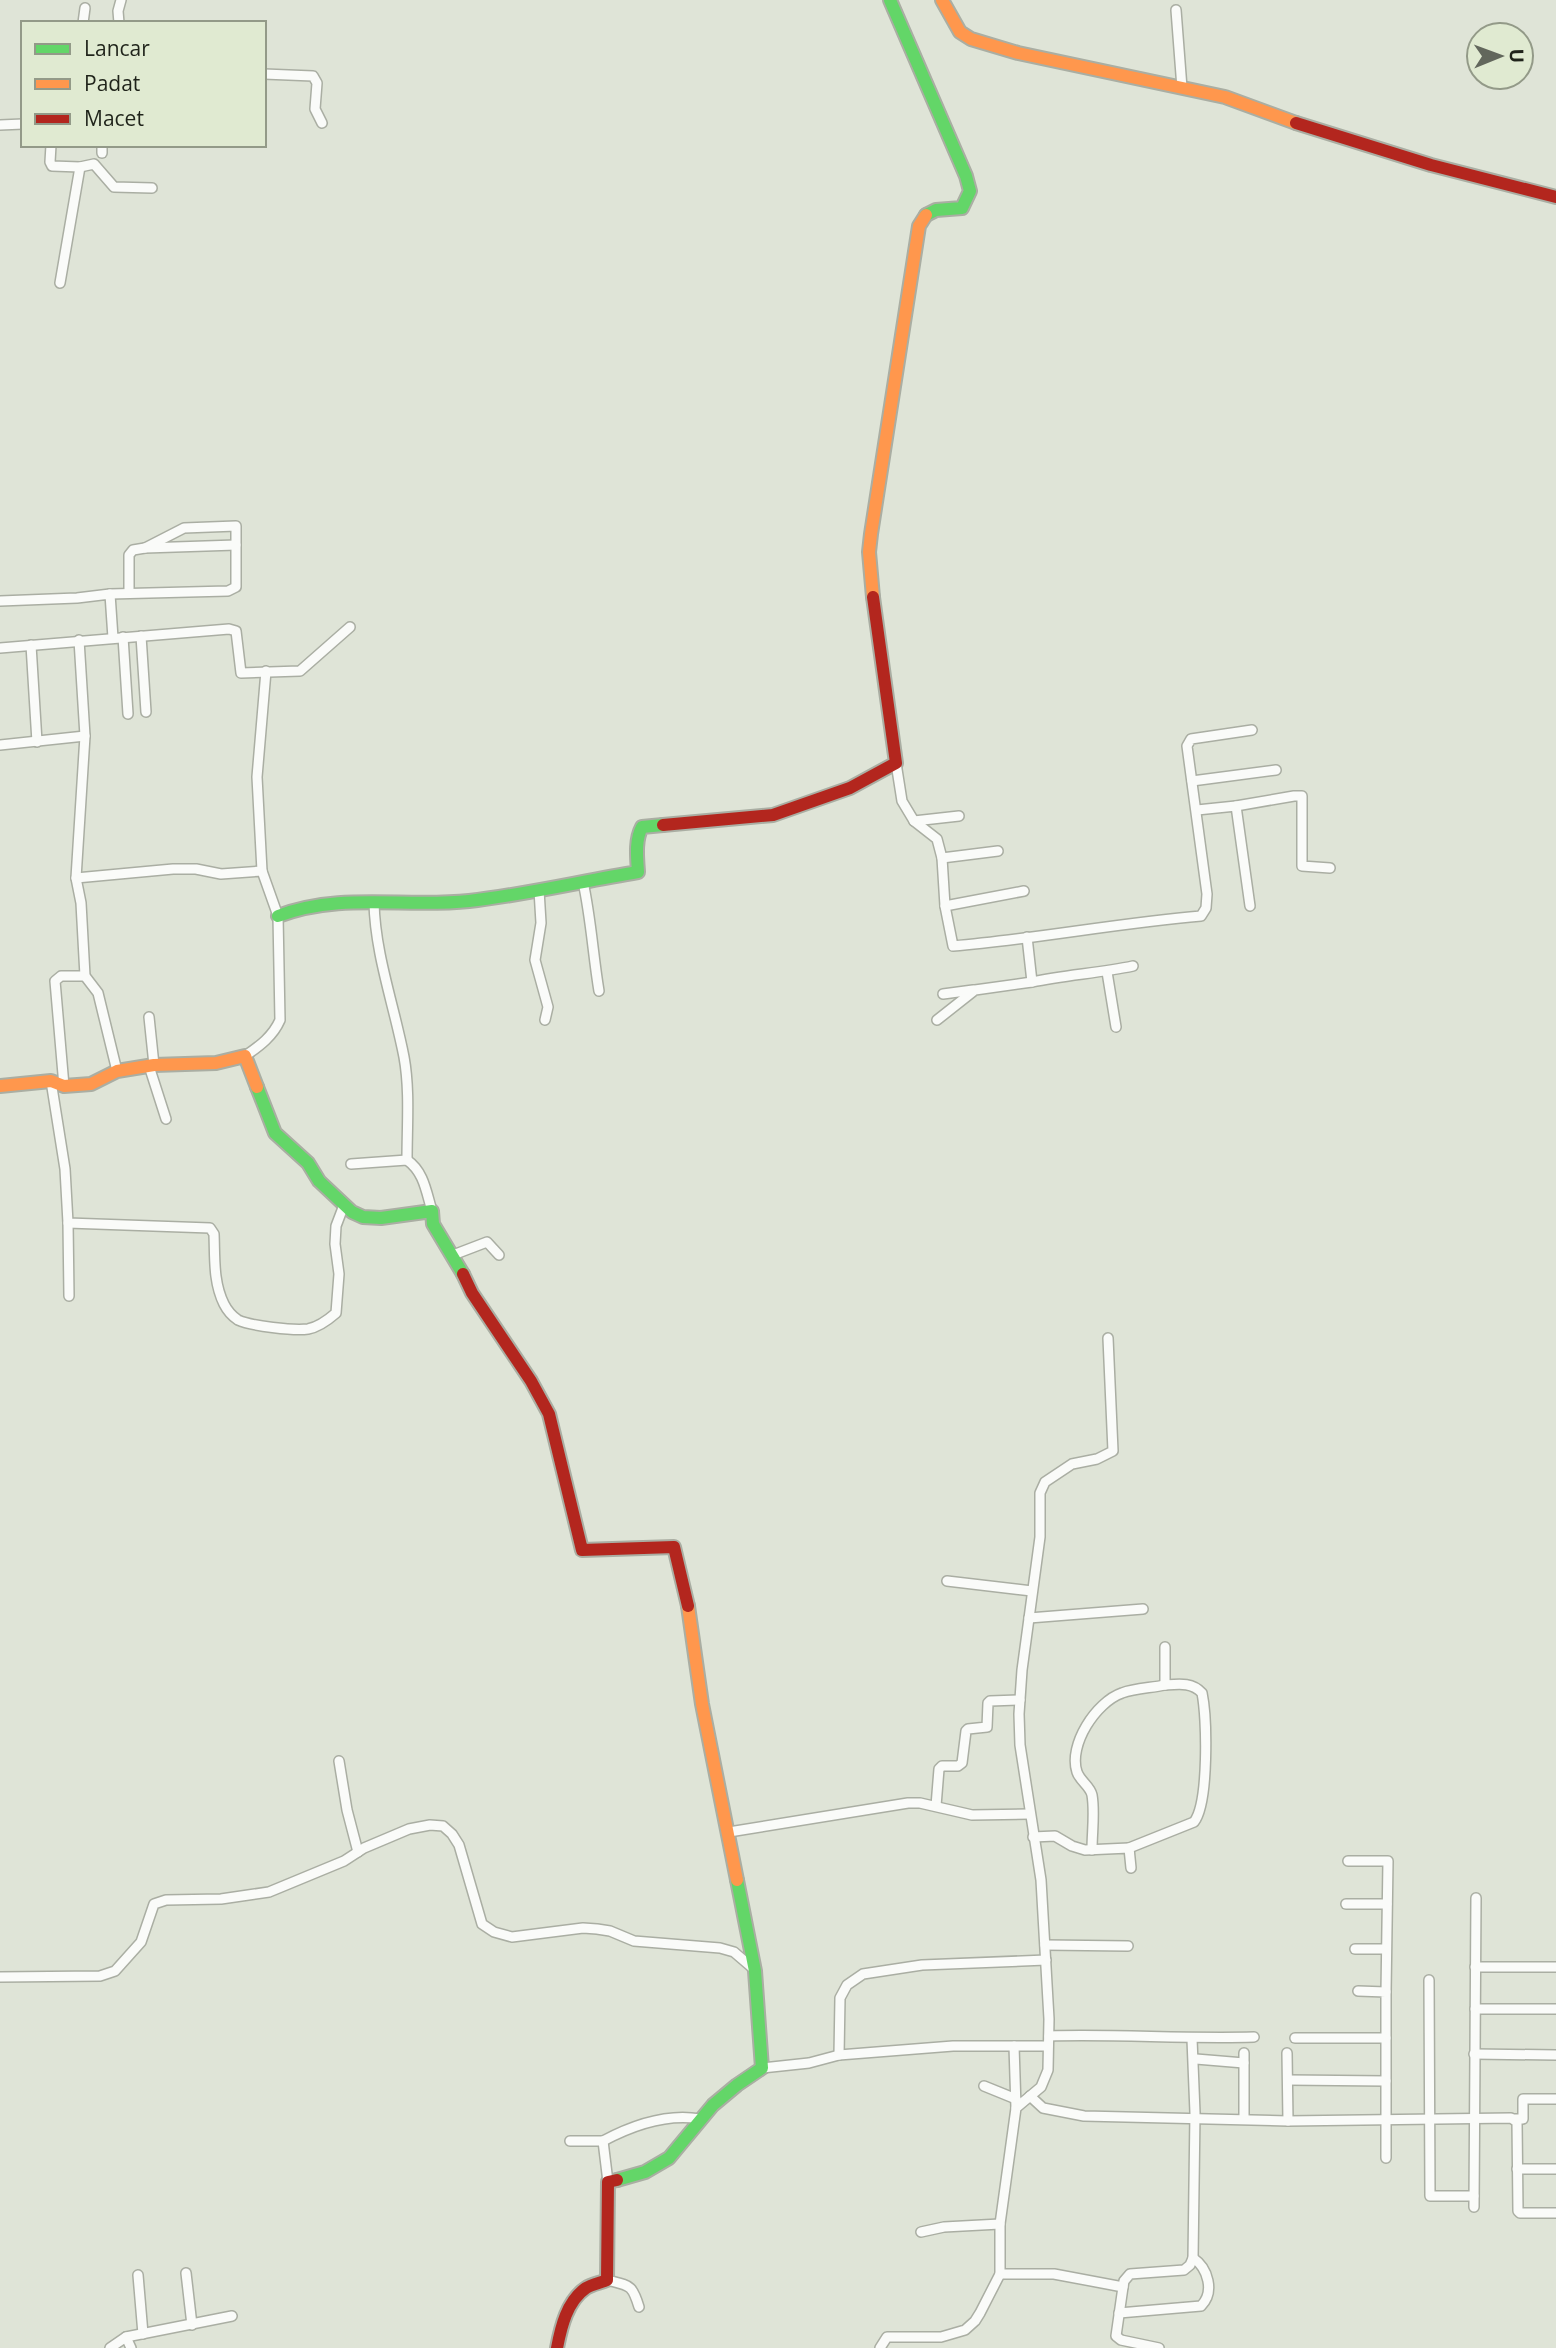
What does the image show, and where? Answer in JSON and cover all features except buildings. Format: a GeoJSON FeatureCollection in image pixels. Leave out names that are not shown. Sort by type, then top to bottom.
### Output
{"type":"FeatureCollection","features":[{"type":"Feature","properties":{"kind":"street"},"geometry":{"type":"LineString","coordinates":[[119,21],[121,0]]}},
{"type":"Feature","properties":{"kind":"street"},"geometry":{"type":"LineString","coordinates":[[890,0],[953,143],[970,191],[962,208],[928,212],[922,216],[919,226],[869,552],[902,801],[914,821],[937,839],[942,858],[945,906],[953,946],[1201,916],[1208,904],[1187,746],[1191,739],[1252,730]]}},
{"type":"Feature","properties":{"kind":"street"},"geometry":{"type":"LineString","coordinates":[[942,0],[953,24],[971,39],[1018,53],[1225,97],[1283,119],[1431,164],[1556,197]]}},
{"type":"Feature","properties":{"kind":"street"},"geometry":{"type":"LineString","coordinates":[[83,21],[85,8]]}},
{"type":"Feature","properties":{"kind":"street"},"geometry":{"type":"LineString","coordinates":[[1176,10],[1182,88]]}},
{"type":"Feature","properties":{"kind":"street"},"geometry":{"type":"LineString","coordinates":[[266,74],[313,76],[317,83],[315,109],[322,124]]}},
{"type":"Feature","properties":{"kind":"street"},"geometry":{"type":"LineString","coordinates":[[0,125],[21,124]]}},
{"type":"Feature","properties":{"kind":"street"},"geometry":{"type":"LineString","coordinates":[[51,147],[51,164],[80,167],[94,164],[114,187],[152,188]]}},
{"type":"Feature","properties":{"kind":"street"},"geometry":{"type":"LineString","coordinates":[[60,283],[80,167]]}},
{"type":"Feature","properties":{"kind":"street"},"geometry":{"type":"LineString","coordinates":[[0,601],[234,589],[237,584],[236,526],[184,528],[145,548]]}},
{"type":"Feature","properties":{"kind":"street"},"geometry":{"type":"LineString","coordinates":[[184,528],[185,547]]}},
{"type":"Feature","properties":{"kind":"street"},"geometry":{"type":"LineString","coordinates":[[129,593],[129,555],[133,551],[145,548],[236,545]]}},
{"type":"Feature","properties":{"kind":"street"},"geometry":{"type":"LineString","coordinates":[[110,594],[128,714]]}},
{"type":"Feature","properties":{"kind":"street"},"geometry":{"type":"LineString","coordinates":[[0,648],[229,629],[236,631],[241,673],[300,671],[349,627]]}},
{"type":"Feature","properties":{"kind":"street"},"geometry":{"type":"LineString","coordinates":[[141,636],[146,712]]}},
{"type":"Feature","properties":{"kind":"street"},"geometry":{"type":"LineString","coordinates":[[79,640],[85,736],[76,878],[81,903],[85,976],[98,993],[117,1071]]}},
{"type":"Feature","properties":{"kind":"street"},"geometry":{"type":"LineString","coordinates":[[31,645],[37,742]]}},
{"type":"Feature","properties":{"kind":"street"},"geometry":{"type":"LineString","coordinates":[[0,1086],[91,1084],[117,1071],[151,1065],[216,1063],[245,1056],[275,1030],[280,1020],[278,916],[262,871],[257,777],[266,671]]}},
{"type":"Feature","properties":{"kind":"street"},"geometry":{"type":"LineString","coordinates":[[0,746],[85,736]]}},
{"type":"Feature","properties":{"kind":"street"},"geometry":{"type":"LineString","coordinates":[[278,916],[302,907],[342,902],[468,901],[638,872],[636,850],[638,834],[642,827],[773,814],[850,789],[896,763]]}},
{"type":"Feature","properties":{"kind":"street"},"geometry":{"type":"LineString","coordinates":[[1192,781],[1276,770]]}},
{"type":"Feature","properties":{"kind":"street"},"geometry":{"type":"LineString","coordinates":[[1197,810],[1302,796],[1302,866],[1330,868]]}},
{"type":"Feature","properties":{"kind":"street"},"geometry":{"type":"LineString","coordinates":[[1236,806],[1251,906]]}},
{"type":"Feature","properties":{"kind":"street"},"geometry":{"type":"LineString","coordinates":[[914,821],[958,816]]}},
{"type":"Feature","properties":{"kind":"street"},"geometry":{"type":"LineString","coordinates":[[942,858],[998,851]]}},
{"type":"Feature","properties":{"kind":"street"},"geometry":{"type":"LineString","coordinates":[[76,878],[173,869],[196,869],[221,874],[262,871]]}},
{"type":"Feature","properties":{"kind":"street"},"geometry":{"type":"LineString","coordinates":[[583,882],[590,915],[599,991]]}},
{"type":"Feature","properties":{"kind":"street"},"geometry":{"type":"LineString","coordinates":[[539,890],[541,923],[535,960],[548,1007],[545,1020]]}},
{"type":"Feature","properties":{"kind":"street"},"geometry":{"type":"LineString","coordinates":[[945,906],[1024,891]]}},
{"type":"Feature","properties":{"kind":"street"},"geometry":{"type":"LineString","coordinates":[[374,902],[375,932],[404,1060],[407,1084],[407,1160]]}},
{"type":"Feature","properties":{"kind":"street"},"geometry":{"type":"LineString","coordinates":[[1027,937],[1032,982]]}},
{"type":"Feature","properties":{"kind":"street"},"geometry":{"type":"LineString","coordinates":[[943,994],[1061,976],[1107,972],[1133,966]]}},
{"type":"Feature","properties":{"kind":"street"},"geometry":{"type":"LineString","coordinates":[[1107,972],[1116,1027]]}},
{"type":"Feature","properties":{"kind":"street"},"geometry":{"type":"LineString","coordinates":[[69,1296],[68,1223],[58,1083],[55,981],[61,976],[85,976]]}},
{"type":"Feature","properties":{"kind":"street"},"geometry":{"type":"LineString","coordinates":[[937,1020],[975,990]]}},
{"type":"Feature","properties":{"kind":"street"},"geometry":{"type":"LineString","coordinates":[[149,1017],[151,1065],[166,1119]]}},
{"type":"Feature","properties":{"kind":"street"},"geometry":{"type":"LineString","coordinates":[[245,1056],[275,1133],[308,1163],[319,1181],[344,1205],[363,1217],[403,1216],[432,1211]]}},
{"type":"Feature","properties":{"kind":"street"},"geometry":{"type":"LineString","coordinates":[[351,1164],[407,1160],[418,1167],[425,1183],[433,1224],[453,1255],[472,1293],[531,1381],[549,1414],[582,1550],[674,1547],[688,1603],[702,1704],[755,1971],[762,2068]]}},
{"type":"Feature","properties":{"kind":"street"},"geometry":{"type":"LineString","coordinates":[[68,1223],[210,1228],[214,1234],[216,1283],[230,1314],[240,1321],[278,1328],[308,1329],[325,1323],[337,1313],[339,1274],[336,1226],[344,1205]]}},
{"type":"Feature","properties":{"kind":"street"},"geometry":{"type":"LineString","coordinates":[[453,1255],[487,1242],[499,1255]]}},
{"type":"Feature","properties":{"kind":"street"},"geometry":{"type":"LineString","coordinates":[[1016,2103],[1041,2087],[1048,2070],[1041,1880],[1020,1745],[1020,1700],[1041,1537],[1040,1498],[1045,1482],[1072,1464],[1097,1459],[1113,1451],[1108,1338]]}},
{"type":"Feature","properties":{"kind":"street"},"geometry":{"type":"LineString","coordinates":[[947,1581],[1032,1591]]}},
{"type":"Feature","properties":{"kind":"street"},"geometry":{"type":"LineString","coordinates":[[1029,1618],[1143,1609]]}},
{"type":"Feature","properties":{"kind":"street"},"geometry":{"type":"LineString","coordinates":[[1165,1647],[1165,1685]]}},
{"type":"Feature","properties":{"kind":"street"},"geometry":{"type":"LineString","coordinates":[[1033,1837],[1055,1836],[1080,1849],[1092,1850],[1129,1848],[1195,1822],[1202,1804],[1205,1762],[1202,1693],[1196,1687],[1165,1685],[1121,1693],[1084,1725],[1078,1748],[1077,1773],[1091,1790],[1092,1850]]}},
{"type":"Feature","properties":{"kind":"street"},"geometry":{"type":"LineString","coordinates":[[936,1806],[940,1769],[942,1766],[958,1766],[962,1763],[968,1728],[987,1727],[990,1701],[1020,1700]]}},
{"type":"Feature","properties":{"kind":"street"},"geometry":{"type":"LineString","coordinates":[[339,1761],[347,1810],[358,1852]]}},
{"type":"Feature","properties":{"kind":"street"},"geometry":{"type":"LineString","coordinates":[[729,1832],[908,1803],[936,1806],[972,1815],[1029,1814]]}},
{"type":"Feature","properties":{"kind":"street"},"geometry":{"type":"LineString","coordinates":[[0,1977],[100,1976],[115,1970],[141,1942],[154,1904],[166,1900],[221,1899],[269,1892],[344,1861],[409,1829],[430,1825],[443,1826],[452,1834],[458,1845],[482,1924],[494,1933],[512,1937],[583,1928],[597,1929],[610,1931],[634,1941],[720,1948],[734,1952],[755,1971]]}},
{"type":"Feature","properties":{"kind":"street"},"geometry":{"type":"LineString","coordinates":[[1129,1848],[1131,1868]]}},
{"type":"Feature","properties":{"kind":"street"},"geometry":{"type":"LineString","coordinates":[[1348,1861],[1388,1861],[1386,2158]]}},
{"type":"Feature","properties":{"kind":"street"},"geometry":{"type":"LineString","coordinates":[[1429,1980],[1430,2196],[1474,2201],[1476,1898]]}},
{"type":"Feature","properties":{"kind":"street"},"geometry":{"type":"LineString","coordinates":[[1346,1904],[1387,1904]]}},
{"type":"Feature","properties":{"kind":"street"},"geometry":{"type":"LineString","coordinates":[[1045,1945],[1128,1946]]}},
{"type":"Feature","properties":{"kind":"street"},"geometry":{"type":"LineString","coordinates":[[1355,1949],[1387,1949]]}},
{"type":"Feature","properties":{"kind":"street"},"geometry":{"type":"LineString","coordinates":[[839,2055],[840,1997],[847,1985],[863,1974],[922,1965],[1046,1960]]}},
{"type":"Feature","properties":{"kind":"street"},"geometry":{"type":"LineString","coordinates":[[1475,1967],[1556,1967]]}},
{"type":"Feature","properties":{"kind":"street"},"geometry":{"type":"LineString","coordinates":[[1358,1992],[1386,1992]]}},
{"type":"Feature","properties":{"kind":"street"},"geometry":{"type":"LineString","coordinates":[[1475,2009],[1556,2009]]}},
{"type":"Feature","properties":{"kind":"street"},"geometry":{"type":"LineString","coordinates":[[608,2182],[639,2176],[660,2165],[676,2152],[700,2119],[738,2083],[762,2068],[809,2063],[839,2055],[953,2046],[1014,2046],[1087,2035],[1192,2039],[1254,2037]]}},
{"type":"Feature","properties":{"kind":"street"},"geometry":{"type":"LineString","coordinates":[[1295,2038],[1386,2038]]}},
{"type":"Feature","properties":{"kind":"street"},"geometry":{"type":"LineString","coordinates":[[1159,2348],[1121,2340],[1115,2334],[1124,2281],[1130,2274],[1184,2270],[1193,2258],[1195,2119],[1192,2039]]}},
{"type":"Feature","properties":{"kind":"street"},"geometry":{"type":"LineString","coordinates":[[880,2348],[887,2337],[941,2337],[965,2330],[975,2321],[1000,2274],[1000,2224],[1016,2103],[1014,2046]]}},
{"type":"Feature","properties":{"kind":"street"},"geometry":{"type":"LineString","coordinates":[[1244,2053],[1244,2119]]}},
{"type":"Feature","properties":{"kind":"street"},"geometry":{"type":"LineString","coordinates":[[1287,2053],[1288,2121]]}},
{"type":"Feature","properties":{"kind":"street"},"geometry":{"type":"LineString","coordinates":[[1474,2054],[1556,2055]]}},
{"type":"Feature","properties":{"kind":"street"},"geometry":{"type":"LineString","coordinates":[[1196,2059],[1244,2063]]}},
{"type":"Feature","properties":{"kind":"street"},"geometry":{"type":"LineString","coordinates":[[1288,2080],[1386,2081]]}},
{"type":"Feature","properties":{"kind":"street"},"geometry":{"type":"LineString","coordinates":[[985,2087],[1016,2103]]}},
{"type":"Feature","properties":{"kind":"street"},"geometry":{"type":"LineString","coordinates":[[1030,2096],[1043,2108],[1084,2116],[1288,2121],[1523,2119],[1522,2099],[1556,2099]]}},
{"type":"Feature","properties":{"kind":"street"},"geometry":{"type":"LineString","coordinates":[[570,2141],[603,2141],[659,2119],[685,2116],[700,2119]]}},
{"type":"Feature","properties":{"kind":"street"},"geometry":{"type":"LineString","coordinates":[[1515,2119],[1518,2211],[1556,2213]]}},
{"type":"Feature","properties":{"kind":"street"},"geometry":{"type":"LineString","coordinates":[[603,2141],[608,2182],[607,2280]]}},
{"type":"Feature","properties":{"kind":"street"},"geometry":{"type":"LineString","coordinates":[[1517,2169],[1556,2169]]}},
{"type":"Feature","properties":{"kind":"street"},"geometry":{"type":"LineString","coordinates":[[921,2232],[944,2227],[1000,2224]]}},
{"type":"Feature","properties":{"kind":"street"},"geometry":{"type":"LineString","coordinates":[[1119,2313],[1204,2303],[1207,2277],[1204,2268],[1193,2258]]}},
{"type":"Feature","properties":{"kind":"street"},"geometry":{"type":"LineString","coordinates":[[186,2273],[192,2325]]}},
{"type":"Feature","properties":{"kind":"street"},"geometry":{"type":"LineString","coordinates":[[1000,2274],[1055,2274],[1123,2287]]}},
{"type":"Feature","properties":{"kind":"street"},"geometry":{"type":"LineString","coordinates":[[138,2275],[144,2334]]}},
{"type":"Feature","properties":{"kind":"street"},"geometry":{"type":"LineString","coordinates":[[557,2348],[571,2305],[587,2287],[607,2280],[630,2286],[634,2289],[639,2307]]}},
{"type":"Feature","properties":{"kind":"street"},"geometry":{"type":"LineString","coordinates":[[110,2348],[126,2337],[232,2316]]}},
{"type":"Feature","properties":{"kind":"street"},"geometry":{"type":"LineString","coordinates":[[126,2337],[131,2348]]}},
{"type":"Feature","properties":{"kind":"traffic: fast"},"geometry":{"type":"LineString","coordinates":[[890,0],[966,176],[970,191],[962,208],[936,210],[926,215]]}},
{"type":"Feature","properties":{"kind":"traffic: fast"},"geometry":{"type":"LineString","coordinates":[[278,916],[302,909],[349,903],[469,901],[638,872],[637,843],[642,827],[663,825]]}},
{"type":"Feature","properties":{"kind":"traffic: fast"},"geometry":{"type":"LineString","coordinates":[[257,1087],[275,1133],[308,1163],[319,1181],[352,1212],[363,1217],[381,1218],[432,1211],[433,1224],[463,1274]]}},
{"type":"Feature","properties":{"kind":"traffic: fast"},"geometry":{"type":"LineString","coordinates":[[617,2180],[645,2172],[669,2158],[713,2105],[762,2068],[755,1971],[737,1880]]}},
{"type":"Feature","properties":{"kind":"traffic: slow"},"geometry":{"type":"LineString","coordinates":[[942,0],[960,32],[971,39],[1018,53],[1225,97],[1296,123]]}},
{"type":"Feature","properties":{"kind":"traffic: slow"},"geometry":{"type":"LineString","coordinates":[[873,597],[869,552],[871,534],[919,226],[926,215]]}},
{"type":"Feature","properties":{"kind":"traffic: slow"},"geometry":{"type":"LineString","coordinates":[[0,1086],[51,1081],[64,1086],[91,1084],[117,1071],[154,1065],[216,1063],[245,1056],[257,1087]]}},
{"type":"Feature","properties":{"kind":"traffic: slow"},"geometry":{"type":"LineString","coordinates":[[688,1606],[702,1704],[737,1880]]}},
{"type":"Feature","properties":{"kind":"traffic: jam"},"geometry":{"type":"LineString","coordinates":[[1296,123],[1431,165],[1556,197]]}},
{"type":"Feature","properties":{"kind":"traffic: jam"},"geometry":{"type":"LineString","coordinates":[[663,825],[773,815],[850,788],[896,763],[873,597]]}},
{"type":"Feature","properties":{"kind":"traffic: jam"},"geometry":{"type":"LineString","coordinates":[[463,1274],[472,1293],[531,1381],[549,1414],[582,1550],[674,1547],[688,1606]]}},
{"type":"Feature","properties":{"kind":"traffic: jam"},"geometry":{"type":"LineString","coordinates":[[557,2348],[563,2323],[579,2293],[591,2285],[607,2280],[608,2182],[617,2180]]}}]}
